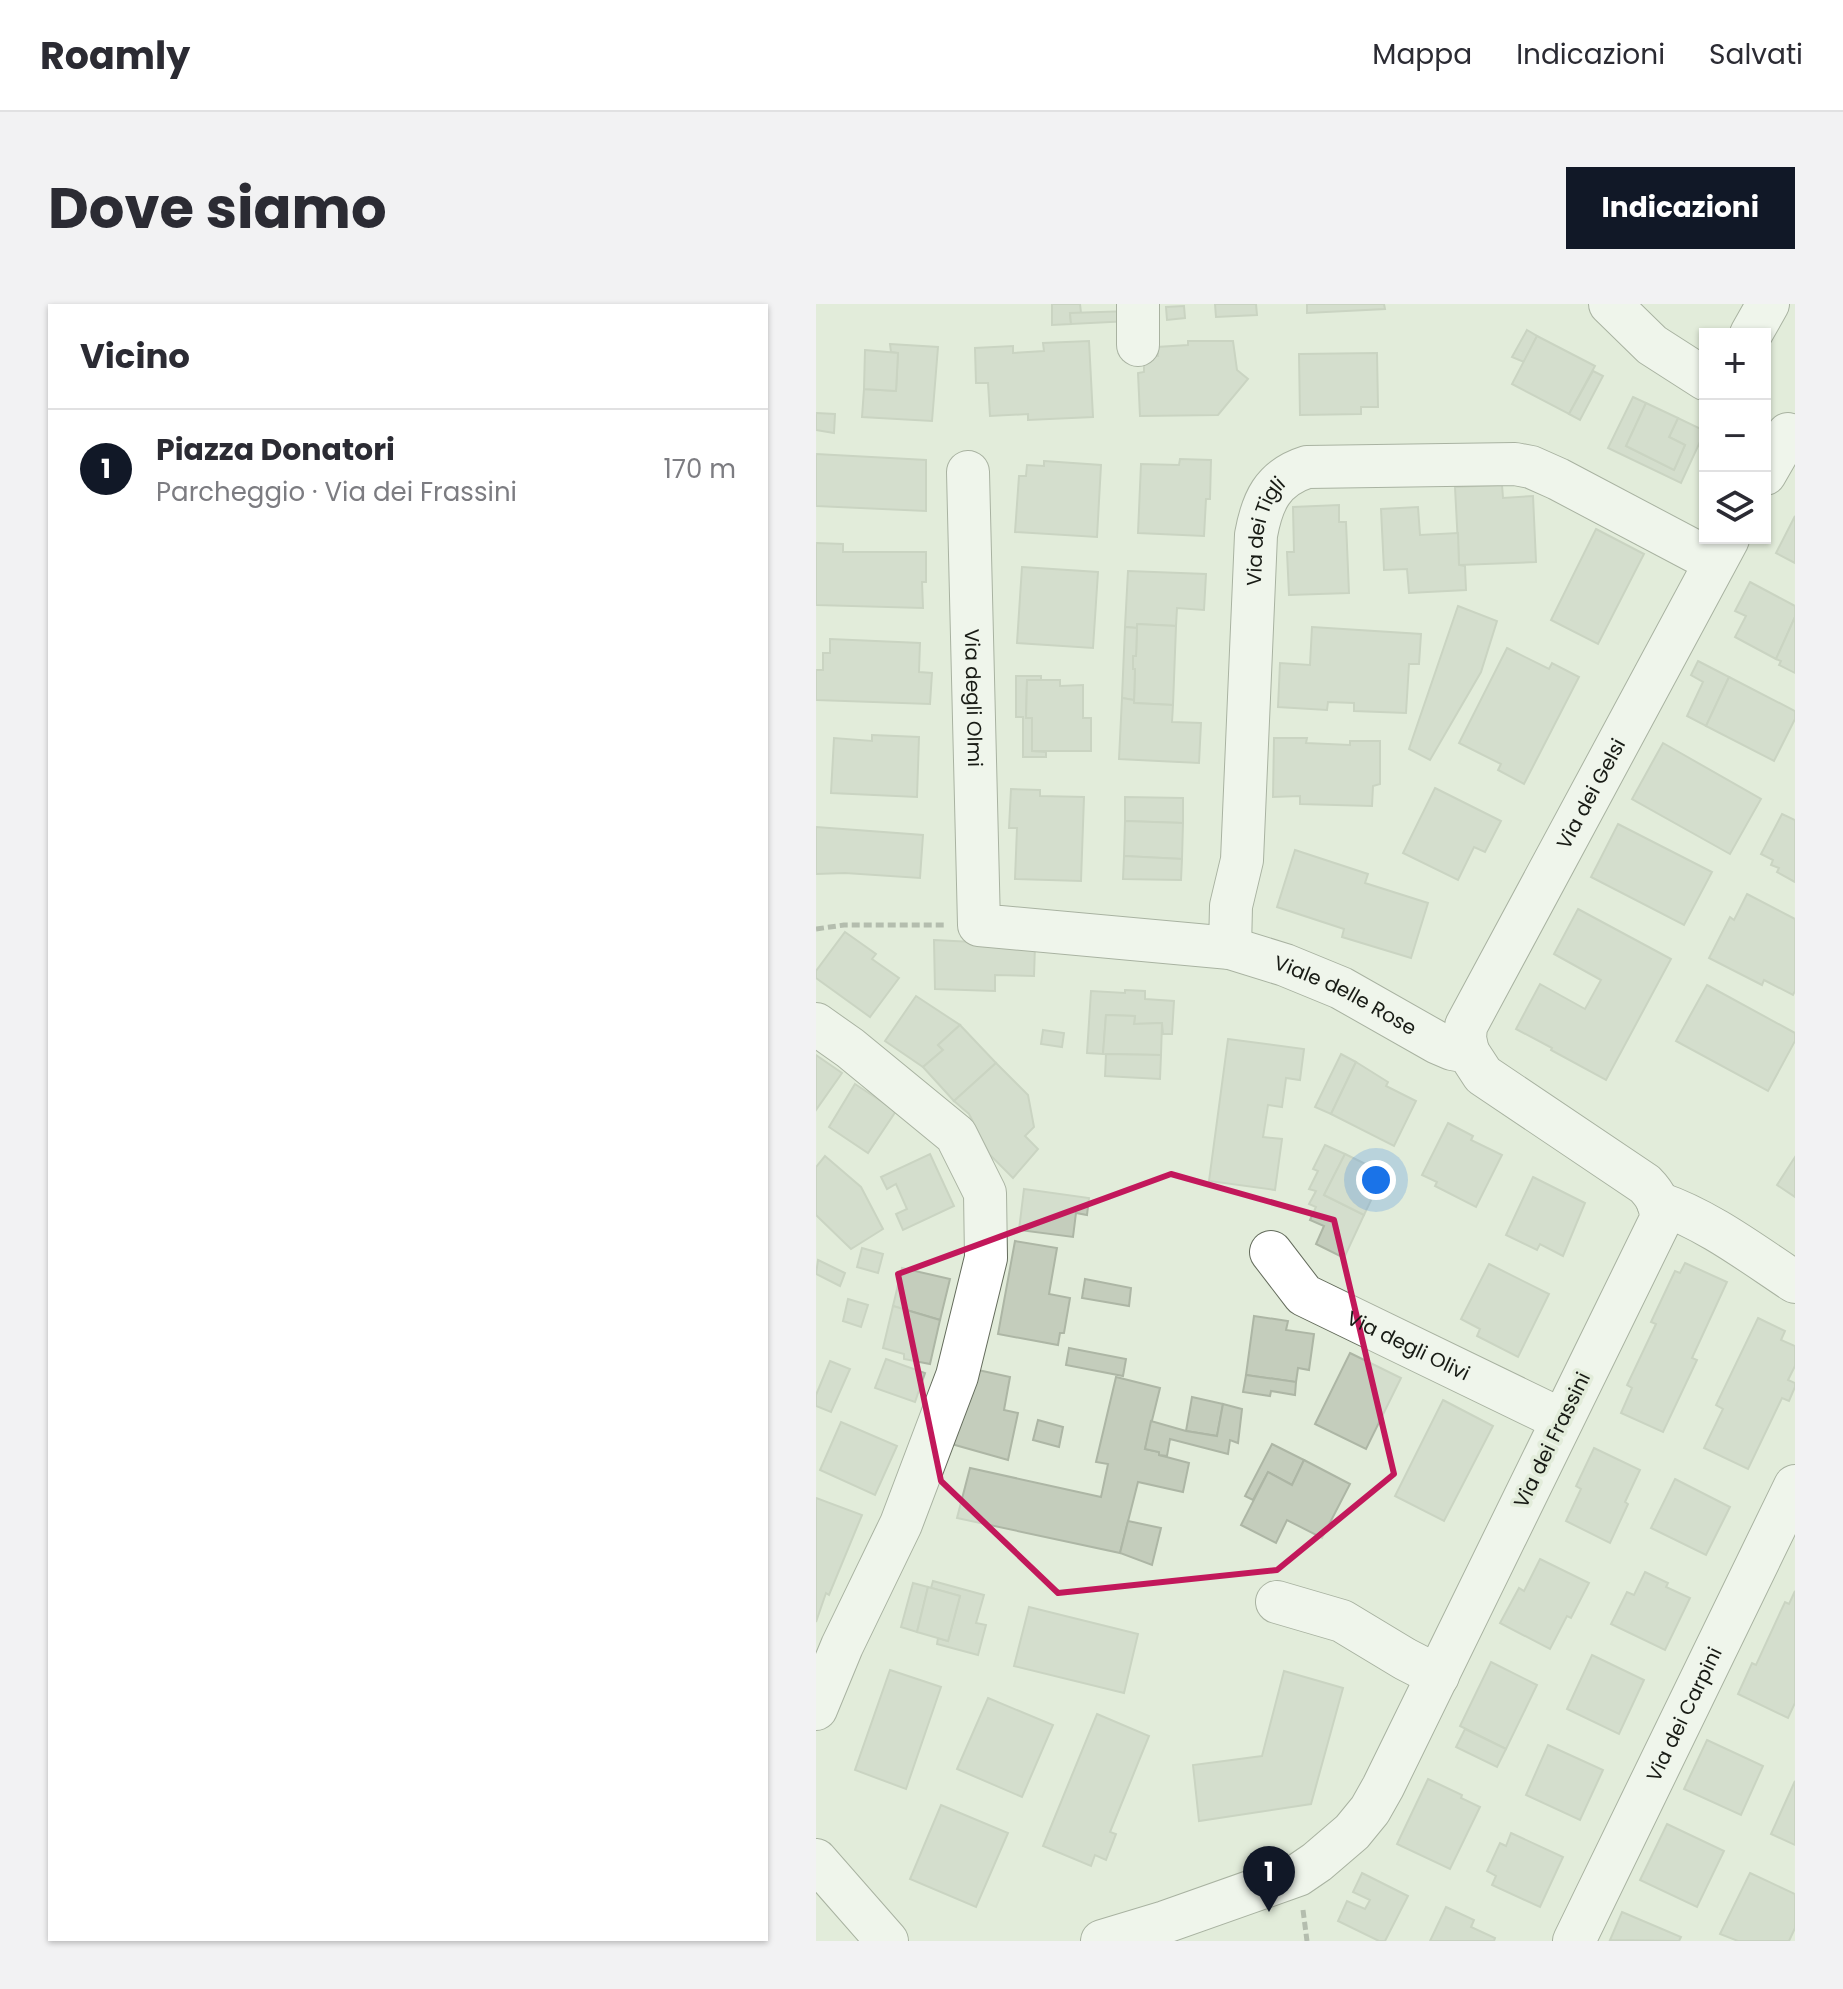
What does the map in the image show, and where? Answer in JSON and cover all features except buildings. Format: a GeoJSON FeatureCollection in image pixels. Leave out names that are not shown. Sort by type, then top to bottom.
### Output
{"type":"FeatureCollection","features":[{"type":"Feature","properties":{"kind":"street"},"geometry":{"type":"LineString","coordinates":[[1138,304],[1138,345]]}},
{"type":"Feature","properties":{"kind":"street"},"geometry":{"type":"LineString","coordinates":[[1610,304],[1652,345],[1696,374]]}},
{"type":"Feature","properties":{"kind":"street"},"geometry":{"type":"LineString","coordinates":[[1754,328],[1768,304]]}},
{"type":"Feature","properties":{"kind":"street"},"geometry":{"type":"LineString","coordinates":[[1766,472],[1783,430]]}},
{"type":"Feature","properties":{"kind":"street","name":"Via dei Tigli"},"geometry":{"type":"LineString","coordinates":[[1230,948],[1231,906],[1242,860],[1256,535],[1260,512],[1270,492],[1286,477],[1307,467],[1515,464],[1531,467],[1722,550]]}},
{"type":"Feature","properties":{"kind":"street","name":"Via degli Olmi"},"geometry":{"type":"LineString","coordinates":[[968,472],[979,925]]}},
{"type":"Feature","properties":{"kind":"street","name":"Via dei Gelsi"},"geometry":{"type":"LineString","coordinates":[[1468,1052],[1466,1026],[1722,550]]}},
{"type":"Feature","properties":{"kind":"street","name":"Viale delle Rose"},"geometry":{"type":"LineString","coordinates":[[979,925],[1230,948],[1285,965],[1341,988],[1438,1043],[1468,1052]]}},
{"type":"Feature","properties":{"kind":"street"},"geometry":{"type":"LineString","coordinates":[[816,1024],[956,1135],[985,1193],[986,1258],[957,1376],[901,1524],[842,1646],[816,1709]]}},
{"type":"Feature","properties":{"kind":"street"},"geometry":{"type":"LineString","coordinates":[[1468,1052],[1483,1075],[1645,1184],[1653,1191],[1658,1203],[1684,1211],[1795,1282]]}},
{"type":"Feature","properties":{"kind":"street","name":"Via dei Frassini"},"geometry":{"type":"LineString","coordinates":[[1102,1941],[1298,1875],[1352,1832],[1370,1810],[1661,1219],[1658,1203]]}},
{"type":"Feature","properties":{"kind":"street","name":"Via degli Olivi"},"geometry":{"type":"LineString","coordinates":[[1271,1252],[1304,1295],[1562,1420]]}},
{"type":"Feature","properties":{"kind":"street","name":"Via dei Carpini"},"geometry":{"type":"LineString","coordinates":[[1574,1941],[1795,1486]]}},
{"type":"Feature","properties":{"kind":"street"},"geometry":{"type":"LineString","coordinates":[[1277,1602],[1342,1621],[1438,1676]]}},
{"type":"Feature","properties":{"kind":"street"},"geometry":{"type":"LineString","coordinates":[[816,1860],[887,1941]]}},
{"type":"Feature","properties":{"kind":"path"},"geometry":{"type":"LineString","coordinates":[[816,929],[844,925],[979,925]]}},
{"type":"Feature","properties":{"kind":"highlighted area"},"geometry":{"type":"Polygon","coordinates":[[[1171,1174],[1334,1220],[1394,1474],[1277,1570],[1058,1593],[941,1481],[898,1274],[1171,1174]]]}},
{"type":"Feature","properties":{"kind":"place","name":"Piazza Donatori"},"geometry":{"type":"Point","coordinates":[1269,1912]}}]}
